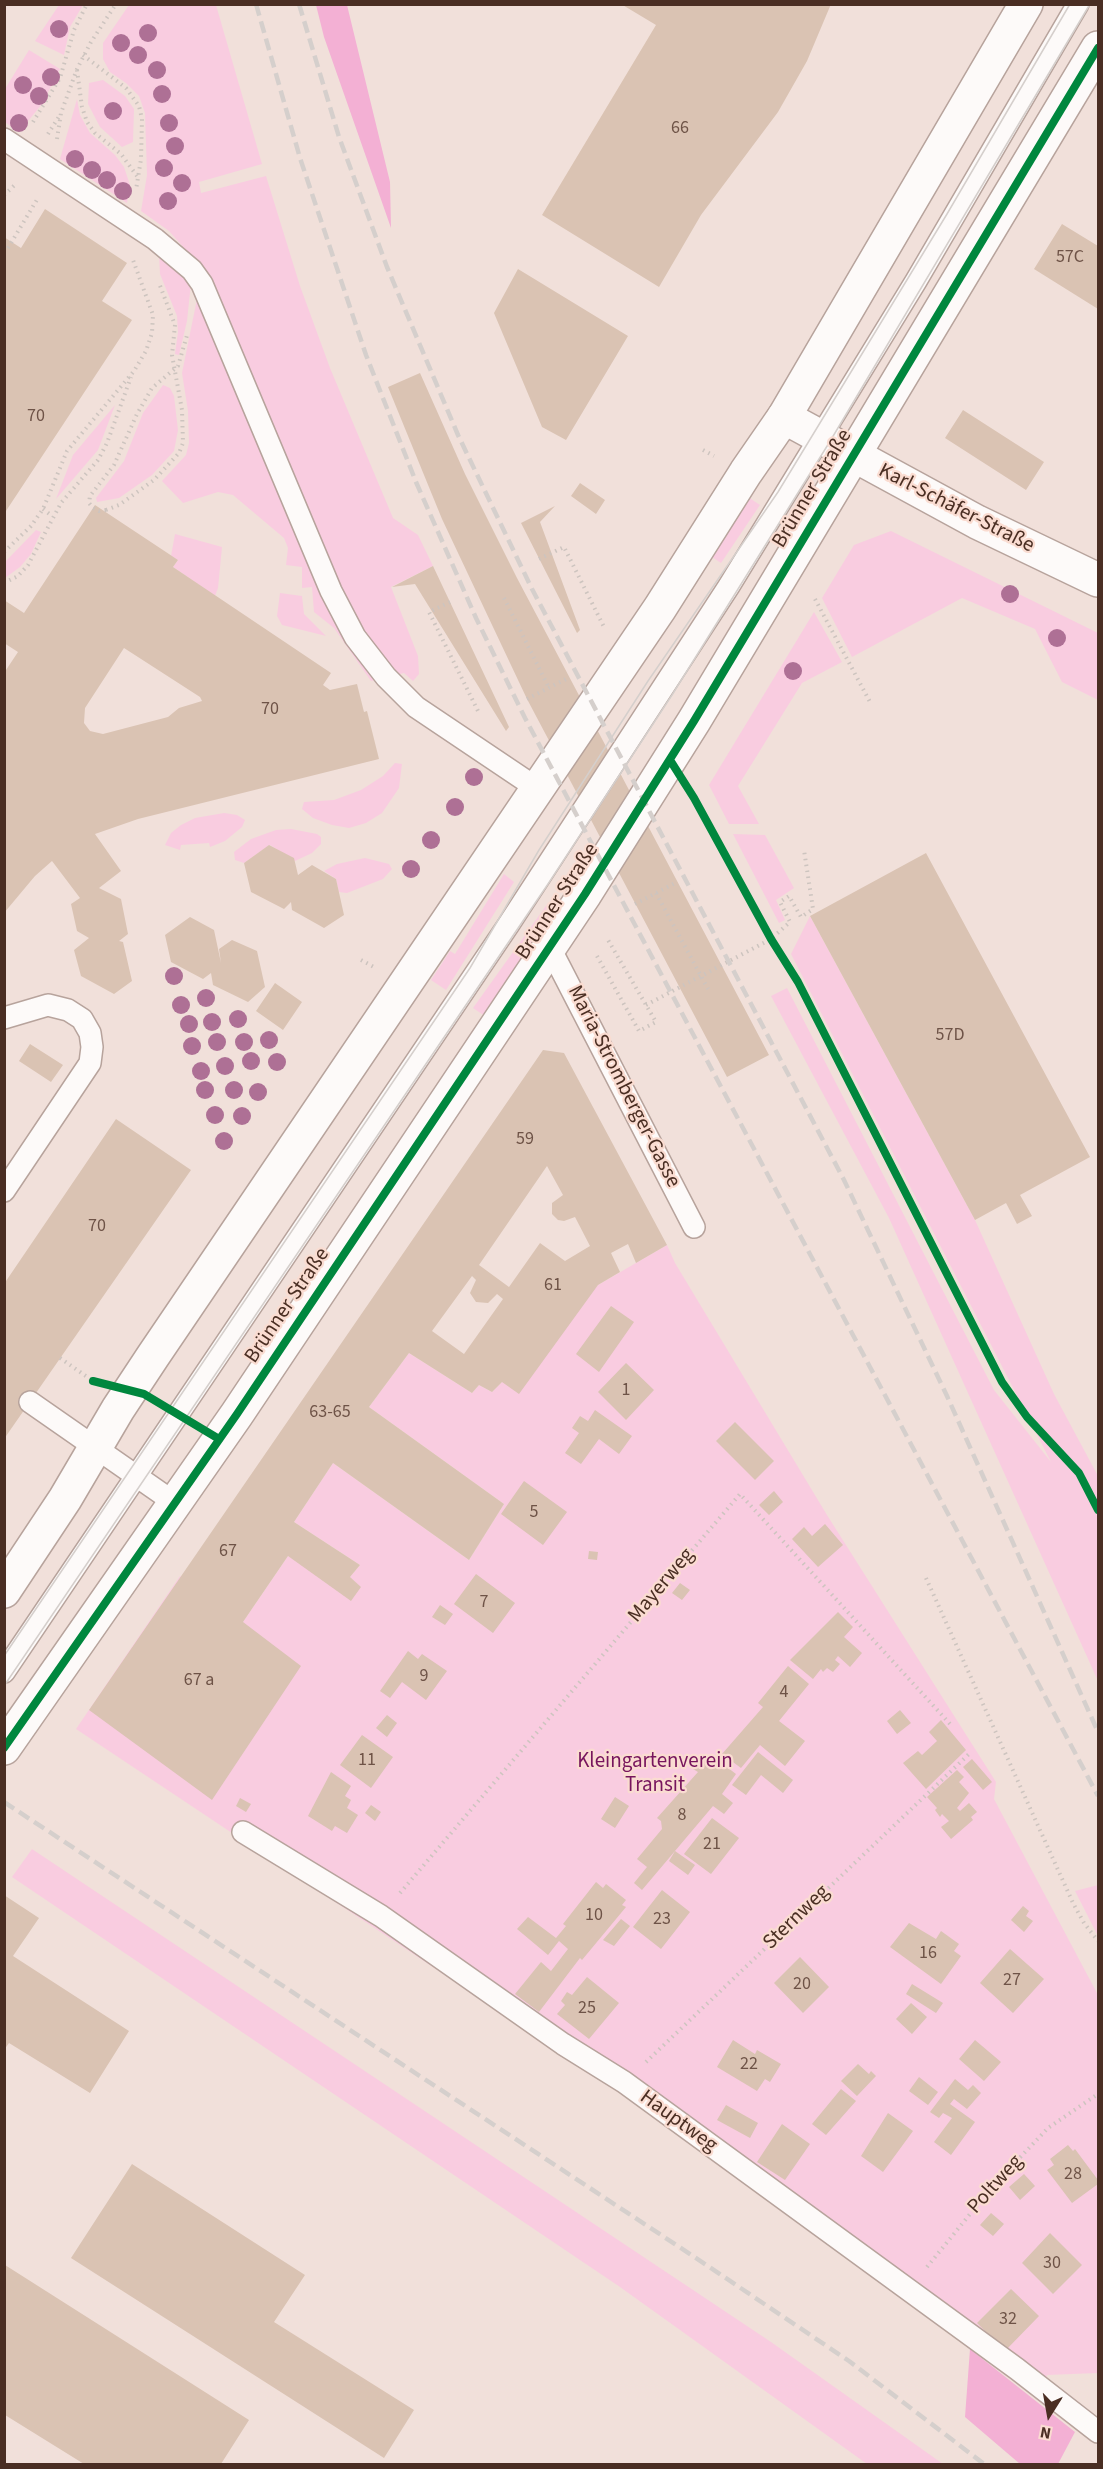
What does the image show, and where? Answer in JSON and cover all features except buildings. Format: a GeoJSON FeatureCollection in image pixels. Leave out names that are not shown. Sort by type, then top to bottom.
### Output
{"type":"FeatureCollection","features":[{"type":"Feature","properties":{"kind":"main road"},"geometry":{"type":"LineString","coordinates":[[4,1591],[59,1509],[130,1391],[538,789],[784,417],[1026,4]]}},
{"type":"Feature","properties":{"kind":"main road","name":"Brünner Straße"},"geometry":{"type":"LineString","coordinates":[[4,1749],[237,1414],[550,948],[688,731],[1098,48]]}},
{"type":"Feature","properties":{"kind":"main road","name":"Karl-Schäfer-Straße"},"geometry":{"type":"LineString","coordinates":[[784,417],[977,522],[1098,580]]}},
{"type":"Feature","properties":{"kind":"lane"},"geometry":{"type":"LineString","coordinates":[[4,1672],[509,924],[729,586],[821,438],[1078,4]]}},
{"type":"Feature","properties":{"kind":"lane"},"geometry":{"type":"LineString","coordinates":[[8,142],[159,242],[181,259],[202,284],[331,591],[368,656],[399,692],[425,714],[538,789]]}},
{"type":"Feature","properties":{"kind":"lane","name":"Maria-Stromberger-Gasse"},"geometry":{"type":"LineString","coordinates":[[550,948],[694,1227]]}},
{"type":"Feature","properties":{"kind":"lane"},"geometry":{"type":"LineString","coordinates":[[4,1018],[48,1005],[68,1010],[82,1018],[90,1033],[92,1047],[90,1063],[4,1191]]}},
{"type":"Feature","properties":{"kind":"lane"},"geometry":{"type":"LineString","coordinates":[[30,1402],[175,1503]]}},
{"type":"Feature","properties":{"kind":"lane","name":"Hauptweg"},"geometry":{"type":"LineString","coordinates":[[243,1832],[381,1916],[563,2044],[624,2082],[1017,2369],[1098,2432]]}},
{"type":"Feature","properties":{"kind":"path"},"geometry":{"type":"LineString","coordinates":[[8,142],[28,129],[51,96],[60,78],[79,17],[87,4]]}},
{"type":"Feature","properties":{"kind":"path"},"geometry":{"type":"LineString","coordinates":[[8,248],[32,210],[50,169],[61,113],[83,55],[116,4]]}},
{"type":"Feature","properties":{"kind":"path"},"geometry":{"type":"LineString","coordinates":[[4,552],[32,526],[43,509],[67,451],[134,371],[147,351],[152,333],[153,315],[136,274],[131,253],[142,119],[139,106],[126,88],[83,55]]}},
{"type":"Feature","properties":{"kind":"path"},"geometry":{"type":"LineString","coordinates":[[77,69],[82,107],[87,122],[95,133],[128,161],[137,177]]}},
{"type":"Feature","properties":{"kind":"path"},"geometry":{"type":"LineString","coordinates":[[159,242],[154,258],[155,271],[175,325],[172,354],[174,371],[184,433],[179,453],[137,494],[120,505],[99,512],[89,503],[90,496],[118,459],[148,394],[158,381],[174,371],[178,366],[189,330]]}},
{"type":"Feature","properties":{"kind":"path"},"geometry":{"type":"LineString","coordinates":[[4,583],[18,576],[33,560],[52,516],[98,460],[134,371]]}},
{"type":"Feature","properties":{"kind":"path"},"geometry":{"type":"LineString","coordinates":[[43,509],[52,516]]}},
{"type":"Feature","properties":{"kind":"path"},"geometry":{"type":"LineString","coordinates":[[539,559],[564,546],[605,630]]}},
{"type":"Feature","properties":{"kind":"path"},"geometry":{"type":"LineString","coordinates":[[504,598],[549,688]]}},
{"type":"Feature","properties":{"kind":"path"},"geometry":{"type":"LineString","coordinates":[[815,599],[870,702]]}},
{"type":"Feature","properties":{"kind":"path"},"geometry":{"type":"LineString","coordinates":[[450,602],[429,612],[480,715]]}},
{"type":"Feature","properties":{"kind":"path"},"geometry":{"type":"LineString","coordinates":[[527,699],[569,678]]}},
{"type":"Feature","properties":{"kind":"path"},"geometry":{"type":"LineString","coordinates":[[646,1005],[771,939],[790,922],[780,902],[789,896],[801,917],[813,909],[804,850]]}},
{"type":"Feature","properties":{"kind":"path"},"geometry":{"type":"LineString","coordinates":[[635,904],[677,882]]}},
{"type":"Feature","properties":{"kind":"path"},"geometry":{"type":"LineString","coordinates":[[656,894],[708,989]]}},
{"type":"Feature","properties":{"kind":"path"},"geometry":{"type":"LineString","coordinates":[[765,929],[776,948]]}},
{"type":"Feature","properties":{"kind":"path"},"geometry":{"type":"LineString","coordinates":[[597,956],[639,1030],[656,1022],[608,940]]}},
{"type":"Feature","properties":{"kind":"path"},"geometry":{"type":"LineString","coordinates":[[362,960],[375,968]]}},
{"type":"Feature","properties":{"kind":"path"},"geometry":{"type":"LineString","coordinates":[[60,1358],[93,1381],[130,1391]]}},
{"type":"Feature","properties":{"kind":"path"},"geometry":{"type":"LineString","coordinates":[[926,1578],[1073,1903],[1084,1923],[1098,1941]]}},
{"type":"Feature","properties":{"kind":"green space"},"geometry":{"type":"Polygon","coordinates":[[[59,5],[83,5],[70,27],[64,55],[35,41],[59,5]]]}},
{"type":"Feature","properties":{"kind":"green space"},"geometry":{"type":"Polygon","coordinates":[[[129,5],[216,5],[262,164],[199,182],[201,193],[266,176],[300,286],[330,368],[393,518],[418,535],[433,566],[391,587],[418,656],[419,674],[413,681],[404,673],[371,681],[334,628],[314,612],[312,587],[302,588],[302,567],[286,565],[288,548],[284,538],[233,495],[218,492],[183,503],[162,481],[186,455],[189,443],[188,411],[182,373],[197,299],[190,258],[184,248],[169,231],[141,211],[147,175],[145,113],[139,96],[110,72],[103,59],[103,43],[129,5]]]}},
{"type":"Feature","properties":{"kind":"green space"},"geometry":{"type":"Polygon","coordinates":[[[29,50],[60,69],[42,104],[19,132],[5,122],[5,89],[29,50]]]}},
{"type":"Feature","properties":{"kind":"green space"},"geometry":{"type":"Polygon","coordinates":[[[103,80],[125,96],[134,109],[133,142],[122,147],[100,127],[88,104],[89,83],[103,80]]]}},
{"type":"Feature","properties":{"kind":"green space"},"geometry":{"type":"Polygon","coordinates":[[[77,99],[80,115],[90,133],[115,155],[124,167],[130,185],[127,203],[60,159],[77,99]]]}},
{"type":"Feature","properties":{"kind":"green space"},"geometry":{"type":"Polygon","coordinates":[[[159,255],[191,283],[187,321],[179,355],[175,354],[178,332],[177,316],[160,274],[159,255]]]}},
{"type":"Feature","properties":{"kind":"green space"},"geometry":{"type":"Polygon","coordinates":[[[163,385],[170,388],[174,396],[178,430],[174,451],[152,475],[119,498],[97,502],[96,498],[124,461],[143,413],[163,385]]]}},
{"type":"Feature","properties":{"kind":"green space"},"geometry":{"type":"Polygon","coordinates":[[[115,405],[98,450],[56,499],[73,455],[115,405]]]}},
{"type":"Feature","properties":{"kind":"green space"},"geometry":{"type":"Polygon","coordinates":[[[748,497],[760,505],[721,563],[712,557],[748,497]]]}},
{"type":"Feature","properties":{"kind":"green space"},"geometry":{"type":"Polygon","coordinates":[[[36,530],[41,532],[31,554],[20,567],[5,578],[5,562],[36,530]]]}},
{"type":"Feature","properties":{"kind":"green space"},"geometry":{"type":"Polygon","coordinates":[[[891,531],[1098,633],[1098,700],[1062,682],[1035,629],[962,598],[852,657],[822,598],[854,545],[891,531]]]}},
{"type":"Feature","properties":{"kind":"green space"},"geometry":{"type":"Polygon","coordinates":[[[175,534],[222,547],[218,588],[215,596],[173,567],[178,560],[171,556],[175,534]]]}},
{"type":"Feature","properties":{"kind":"green space"},"geometry":{"type":"Polygon","coordinates":[[[280,593],[302,596],[304,614],[326,636],[282,625],[277,616],[280,593]]]}},
{"type":"Feature","properties":{"kind":"green space"},"geometry":{"type":"Polygon","coordinates":[[[814,612],[842,662],[802,683],[738,786],[759,824],[729,824],[709,785],[814,612]]]}},
{"type":"Feature","properties":{"kind":"green space"},"geometry":{"type":"Polygon","coordinates":[[[395,763],[402,764],[399,788],[382,813],[366,823],[349,828],[332,825],[313,818],[302,809],[304,802],[334,800],[361,790],[383,776],[395,763]]]}},
{"type":"Feature","properties":{"kind":"green space"},"geometry":{"type":"Polygon","coordinates":[[[224,813],[237,815],[245,820],[242,827],[225,841],[210,847],[209,843],[181,845],[180,850],[165,845],[171,833],[181,825],[195,818],[224,813]]]}},
{"type":"Feature","properties":{"kind":"green space"},"geometry":{"type":"Polygon","coordinates":[[[291,829],[317,834],[321,837],[321,844],[312,853],[295,861],[270,845],[244,863],[235,860],[234,852],[251,839],[276,830],[291,829]]]}},
{"type":"Feature","properties":{"kind":"green space"},"geometry":{"type":"Polygon","coordinates":[[[733,834],[765,835],[794,888],[776,900],[785,920],[779,923],[733,834]]]}},
{"type":"Feature","properties":{"kind":"green space"},"geometry":{"type":"Polygon","coordinates":[[[365,858],[389,864],[392,869],[383,879],[347,893],[339,892],[336,879],[324,871],[337,864],[365,858]]]}},
{"type":"Feature","properties":{"kind":"green space"},"geometry":{"type":"Polygon","coordinates":[[[504,874],[514,882],[446,990],[431,980],[450,951],[455,954],[504,874]]]}},
{"type":"Feature","properties":{"kind":"green space"},"geometry":{"type":"Polygon","coordinates":[[[548,903],[560,911],[488,1018],[473,1008],[548,903]]]}},
{"type":"Feature","properties":{"kind":"green space"},"geometry":{"type":"Polygon","coordinates":[[[810,916],[975,1220],[1054,1394],[1098,1476],[1098,1681],[889,1218],[771,996],[787,988],[994,1390],[1051,1462],[791,954],[810,916]]]}},
{"type":"Feature","properties":{"kind":"green space","name":"Kleingartenverein Transit"},"geometry":{"type":"Polygon","coordinates":[[[667,1245],[675,1263],[827,1515],[996,1782],[994,1799],[1098,1995],[1098,2373],[1047,2375],[1043,2388],[616,2089],[76,1729],[180,1576],[243,1622],[288,1556],[360,1587],[350,1577],[360,1565],[294,1522],[333,1463],[469,1560],[504,1504],[369,1407],[409,1353],[472,1393],[479,1385],[492,1392],[598,1285],[667,1245]]]}},
{"type":"Feature","properties":{"kind":"green space"},"geometry":{"type":"Polygon","coordinates":[[[32,1849],[771,2342],[943,2464],[867,2464],[620,2287],[12,1877],[32,1849]]]}},
{"type":"Feature","properties":{"kind":"green space"},"geometry":{"type":"Polygon","coordinates":[[[1098,1885],[1098,1936],[1075,1891],[1098,1885]]]}},
{"type":"Feature","properties":{"kind":"shaded area"},"geometry":{"type":"Polygon","coordinates":[[[316,5],[347,5],[390,182],[391,228],[324,37],[316,5]]]}},
{"type":"Feature","properties":{"kind":"shaded area"},"geometry":{"type":"Polygon","coordinates":[[[970,2349],[1075,2432],[1058,2464],[1020,2464],[965,2417],[970,2349]]]}},
{"type":"Feature","properties":{"kind":"tram line"},"geometry":{"type":"LineString","coordinates":[[4,1656],[470,968],[539,850],[648,681],[778,492],[947,214],[1070,4]]}},
{"type":"Feature","properties":{"kind":"tram line"},"geometry":{"type":"LineString","coordinates":[[4,1686],[548,884],[672,695],[829,443],[1090,4]]}},
{"type":"Feature","properties":{"kind":"railway"},"geometry":{"type":"LineString","coordinates":[[256,4],[300,158],[366,355],[416,482],[476,618],[525,718],[1098,1796]]}},
{"type":"Feature","properties":{"kind":"railway"},"geometry":{"type":"LineString","coordinates":[[299,4],[339,137],[387,267],[458,435],[532,589],[844,1180],[947,1396],[1098,1732]]}},
{"type":"Feature","properties":{"kind":"railway"},"geometry":{"type":"LineString","coordinates":[[4,1802],[849,2361],[984,2464]]}},
{"type":"Feature","properties":{"kind":"cycle path"},"geometry":{"type":"LineString","coordinates":[[4,1748],[237,1414],[585,894],[694,721],[1098,48]]}},
{"type":"Feature","properties":{"kind":"cycle path"},"geometry":{"type":"LineString","coordinates":[[670,760],[694,798],[771,939],[798,982],[1002,1382],[1027,1417],[1079,1473],[1098,1510]]}},
{"type":"Feature","properties":{"kind":"cycle path"},"geometry":{"type":"LineString","coordinates":[[93,1381],[144,1394],[219,1439]]}}]}
